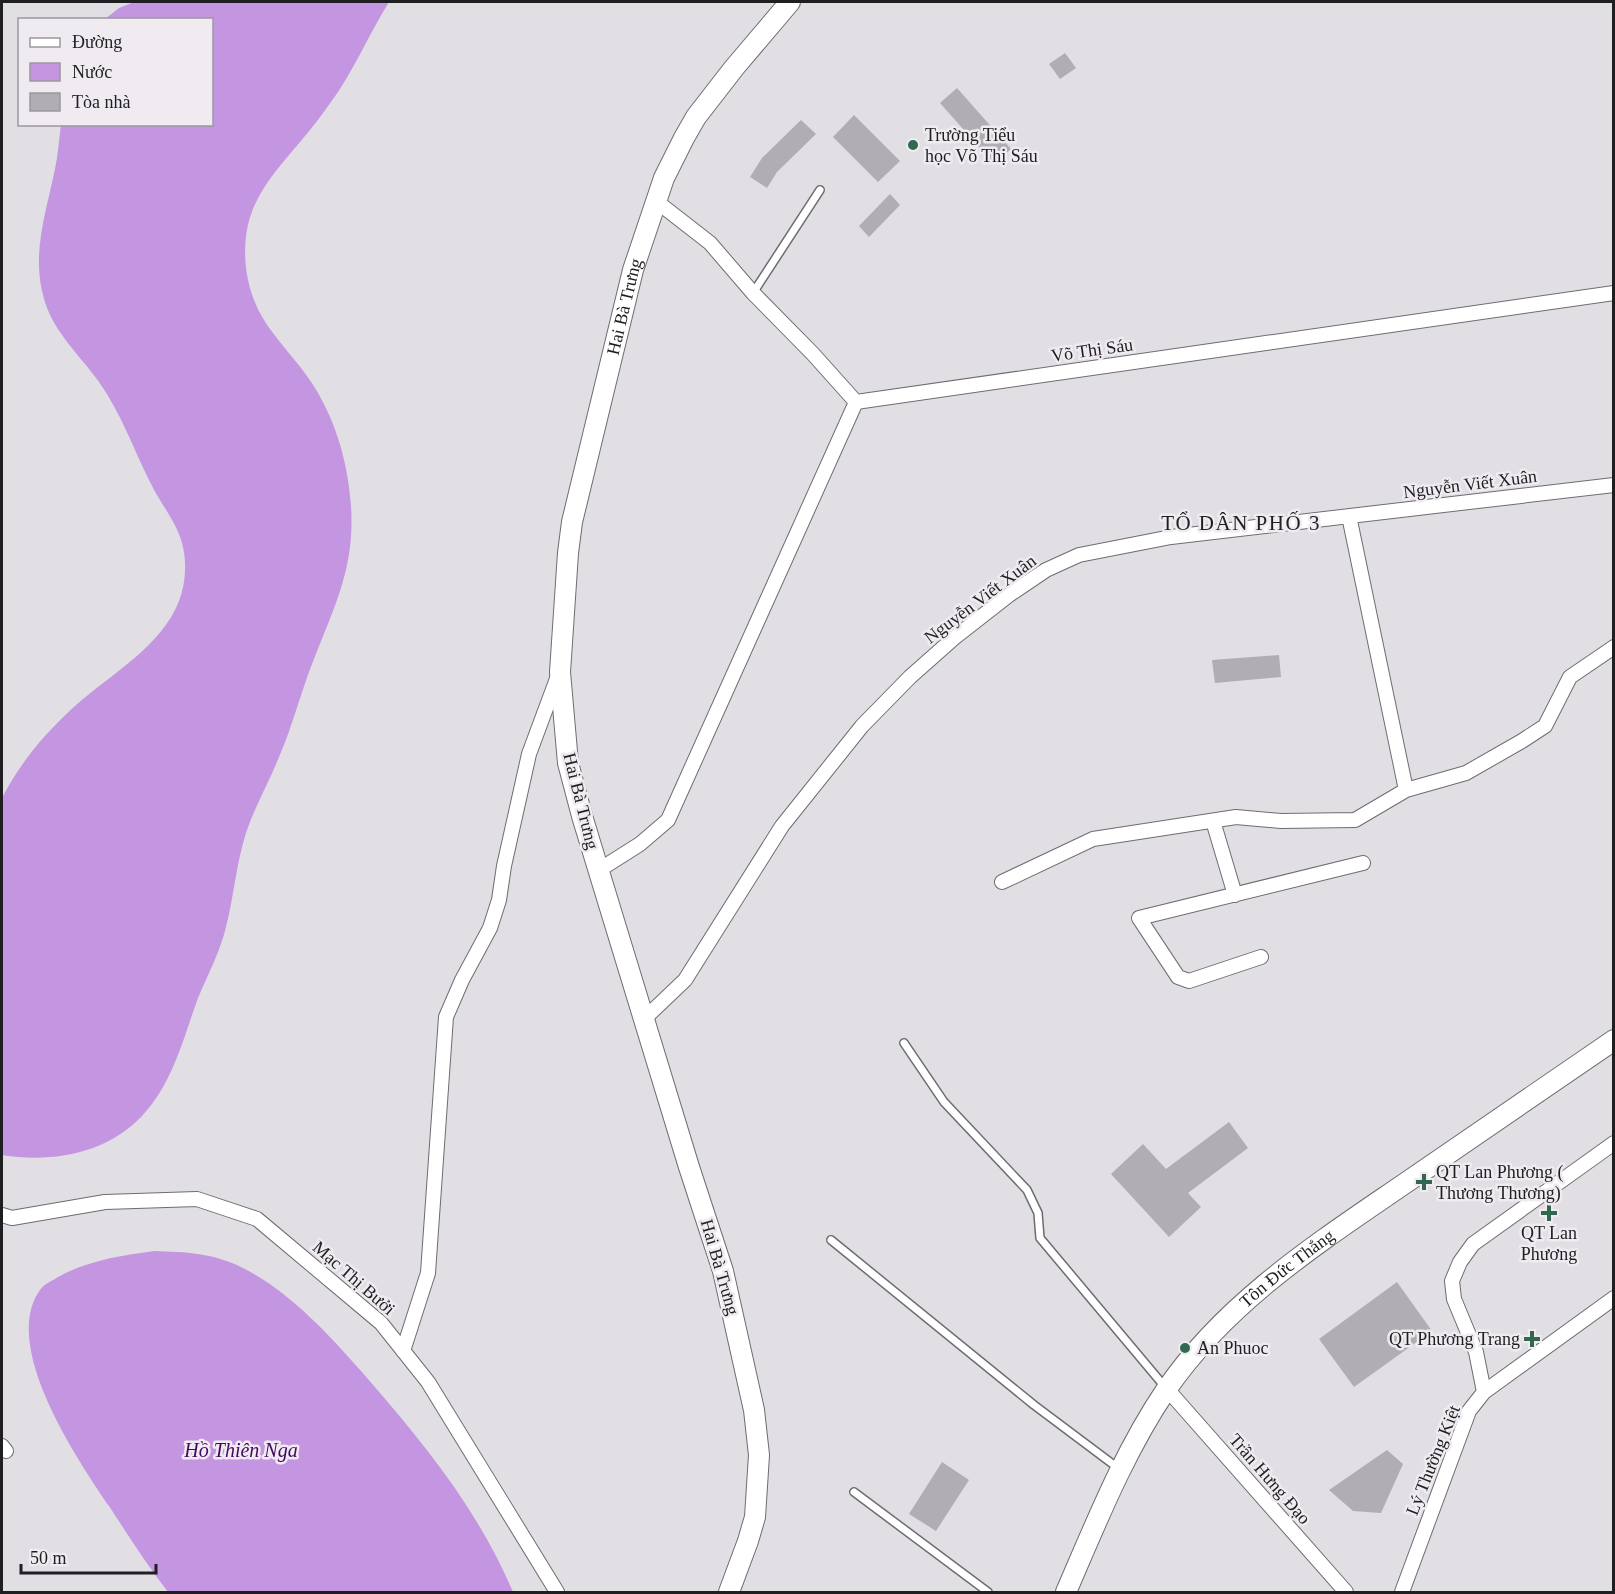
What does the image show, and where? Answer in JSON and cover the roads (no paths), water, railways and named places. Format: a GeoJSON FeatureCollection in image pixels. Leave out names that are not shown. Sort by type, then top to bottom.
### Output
{"type":"FeatureCollection","features":[{"type":"Feature","properties":{"kind":"street","name":"Hai Bà Trưng"},"geometry":{"type":"LineString","coordinates":[[729,1593],[754,1516],[759,1455],[754,1410],[723,1271],[689,1167],[568,763],[560,672],[572,522],[633,270],[656,201],[664,178],[696,117],[790,2]]}},
{"type":"Feature","properties":{"kind":"street"},"geometry":{"type":"LineString","coordinates":[[599,870],[640,844],[668,820],[856,402],[753,293],[710,243],[656,201]]}},
{"type":"Feature","properties":{"kind":"street","name":"Võ Thị Sáu"},"geometry":{"type":"LineString","coordinates":[[856,402],[1614,293]]}},
{"type":"Feature","properties":{"kind":"street","name":"Nguyễn Viết Xuân"},"geometry":{"type":"LineString","coordinates":[[644,1019],[685,980],[782,826],[862,726],[910,677],[954,638],[1009,595],[1046,570],[1079,555],[1171,537],[1614,485]]}},
{"type":"Feature","properties":{"kind":"street"},"geometry":{"type":"LineString","coordinates":[[1349,516],[1406,790]]}},
{"type":"Feature","properties":{"kind":"street"},"geometry":{"type":"LineString","coordinates":[[1002,882],[1093,839],[1236,818],[1281,821],[1355,820],[1406,790],[1466,773],[1545,726],[1570,677],[1614,647]]}},
{"type":"Feature","properties":{"kind":"street"},"geometry":{"type":"LineString","coordinates":[[403,1351],[428,1273],[446,1017],[457,989],[490,928],[499,900],[504,866],[529,754],[560,672]]}},
{"type":"Feature","properties":{"kind":"street"},"geometry":{"type":"LineString","coordinates":[[1213,821],[1235,895]]}},
{"type":"Feature","properties":{"kind":"street"},"geometry":{"type":"LineString","coordinates":[[1261,957],[1189,981],[1178,977],[1139,918],[1363,863]]}},
{"type":"Feature","properties":{"kind":"street","name":"Tôn Đức Thắng"},"geometry":{"type":"LineString","coordinates":[[1066,1593],[1120,1470],[1143,1427],[1167,1389],[1208,1338],[1269,1280],[1357,1216],[1614,1040]]}},
{"type":"Feature","properties":{"kind":"street"},"geometry":{"type":"LineString","coordinates":[[1484,1392],[1476,1352],[1454,1299],[1452,1281],[1460,1262],[1473,1244],[1611,1150]]}},
{"type":"Feature","properties":{"kind":"street","name":"Mạc Thị Bưởi"},"geometry":{"type":"LineString","coordinates":[[2,1215],[12,1218],[105,1202],[197,1199],[257,1219],[381,1323],[428,1382],[557,1593]]}},
{"type":"Feature","properties":{"kind":"street","name":"Lý Thường Kiệt"},"geometry":{"type":"LineString","coordinates":[[1402,1593],[1469,1411],[1484,1392],[1614,1298]]}},
{"type":"Feature","properties":{"kind":"street","name":"Trần Hưng Đạo"},"geometry":{"type":"LineString","coordinates":[[1167,1389],[1346,1593]]}},
{"type":"Feature","properties":{"kind":"lane"},"geometry":{"type":"LineString","coordinates":[[753,293],[820,190]]}},
{"type":"Feature","properties":{"kind":"lane"},"geometry":{"type":"LineString","coordinates":[[904,1043],[944,1102],[1026,1190],[1038,1213],[1040,1238],[1167,1389]]}},
{"type":"Feature","properties":{"kind":"lane"},"geometry":{"type":"LineString","coordinates":[[831,1240],[1034,1405],[1120,1470]]}},
{"type":"Feature","properties":{"kind":"lane"},"geometry":{"type":"LineString","coordinates":[[854,1492],[988,1593]]}},
{"type":"Feature","properties":{"kind":"water"},"geometry":{"type":"Polygon","coordinates":[[[134,2],[389,2],[338,92],[259,196],[249,222],[245,249],[247,275],[259,311],[310,381],[323,402],[335,430],[344,460],[349,490],[350,548],[336,603],[309,671],[284,745],[246,833],[229,915],[220,945],[176,1060],[162,1089],[142,1116],[112,1139],[77,1153],[40,1158],[21,1157],[2,1155],[2,798],[25,761],[53,727],[75,706],[134,659],[160,632],[179,601],[184,579],[184,550],[176,527],[154,490],[107,394],[54,322],[48,311],[40,282],[41,234],[56,164],[61,126],[213,126],[213,18],[106,18],[119,8],[134,2]]]}},
{"type":"Feature","properties":{"kind":"water","name":"Hồ Thiên Nga"},"geometry":{"type":"Polygon","coordinates":[[[154,1251],[199,1254],[232,1263],[261,1278],[295,1303],[340,1348],[430,1454],[484,1534],[513,1592],[168,1592],[95,1485],[63,1432],[36,1370],[29,1340],[30,1313],[40,1290],[46,1284],[70,1271],[93,1263],[154,1251]]]}},
{"type":"Feature","properties":{"kind":"place","name":"Trường Tiểu học Võ Thị Sáu"},"geometry":{"type":"Point","coordinates":[913,145]}},
{"type":"Feature","properties":{"kind":"place","name":"QT Lan Phương ( Thương Thương)"},"geometry":{"type":"Point","coordinates":[1424,1182]}},
{"type":"Feature","properties":{"kind":"place","name":"QT Lan Phương"},"geometry":{"type":"Point","coordinates":[1549,1213]}},
{"type":"Feature","properties":{"kind":"place","name":"QT Phương Trang"},"geometry":{"type":"Point","coordinates":[1532,1339]}},
{"type":"Feature","properties":{"kind":"place","name":"An Phuoc"},"geometry":{"type":"Point","coordinates":[1185,1348]}},
{"type":"Feature","properties":{"kind":"district","name":"TỔ DÂN PHỐ 3"},"geometry":{"type":"Point","coordinates":[1241,523]}}]}
